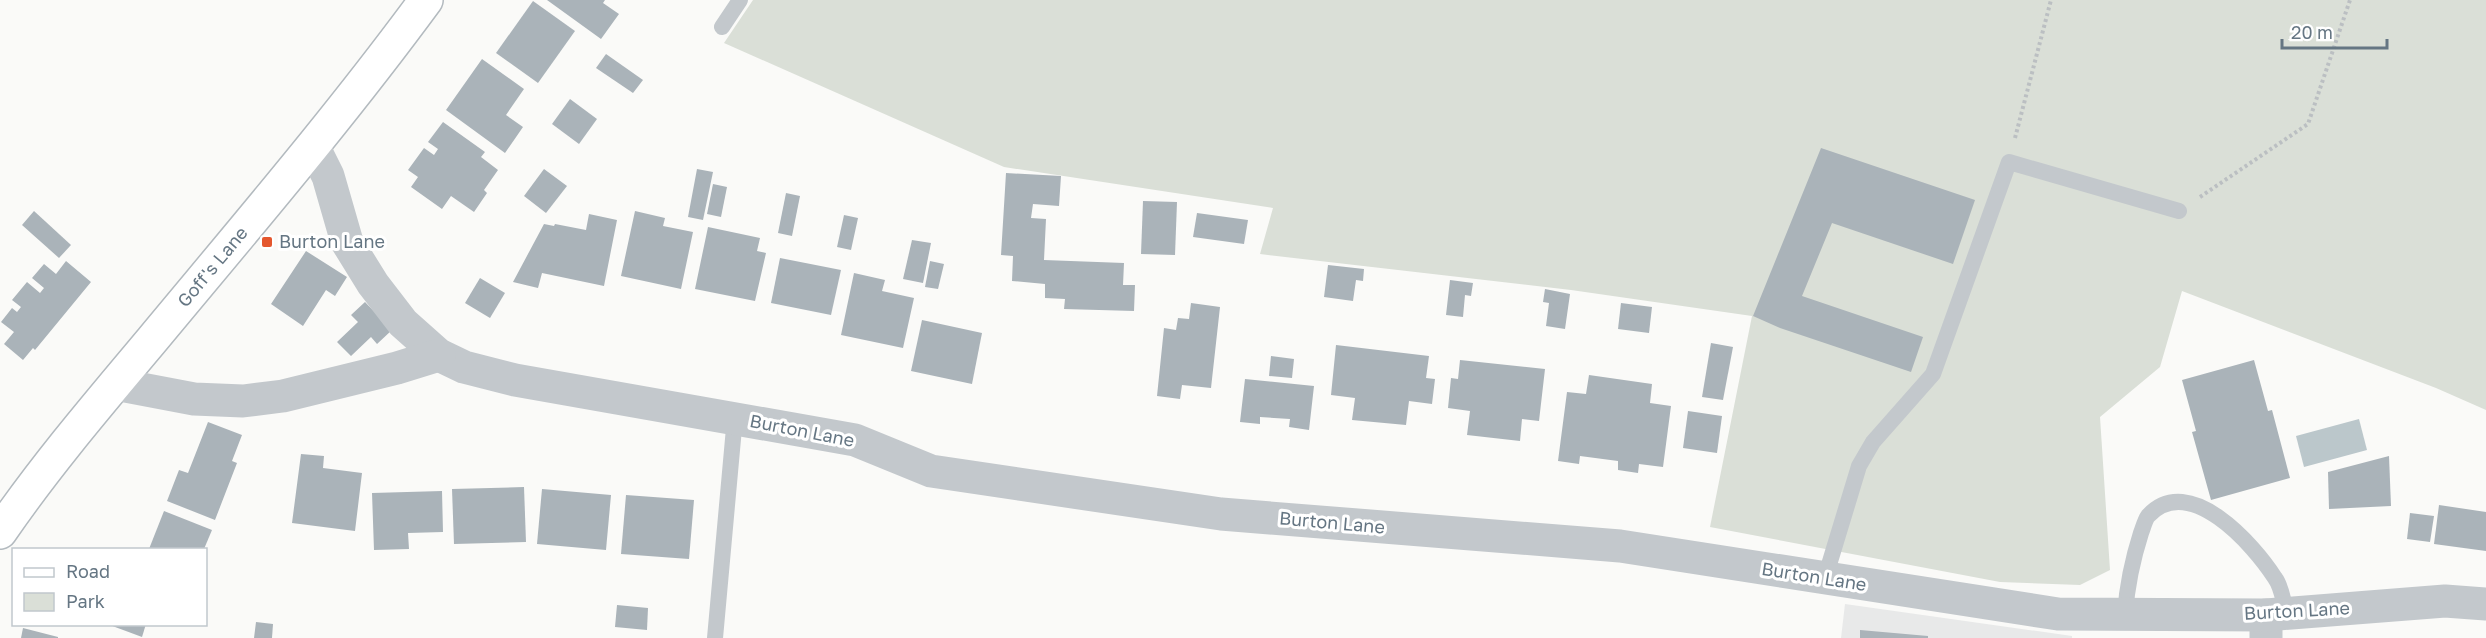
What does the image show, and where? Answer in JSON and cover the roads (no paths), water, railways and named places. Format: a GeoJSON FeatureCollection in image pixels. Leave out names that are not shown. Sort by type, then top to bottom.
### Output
{"type":"FeatureCollection","features":[{"type":"Feature","properties":{"kind":"main road","name":"Goff's Lane"},"geometry":{"type":"LineString","coordinates":[[0,532],[17,507],[115,384],[313,146],[426,0]]}},
{"type":"Feature","properties":{"kind":"street","name":"Burton Lane"},"geometry":{"type":"LineString","coordinates":[[313,146],[328,176],[347,242],[373,284],[403,323],[439,355],[464,367],[515,380],[855,440],[931,471],[1221,514],[1620,546],[2058,614],[2125,614],[2273,622],[2445,601],[2486,604]]}},
{"type":"Feature","properties":{"kind":"street"},"geometry":{"type":"LineString","coordinates":[[115,384],[194,399],[243,401],[283,396],[398,368],[439,355]]}},
{"type":"Feature","properties":{"kind":"lane"},"geometry":{"type":"LineString","coordinates":[[722,27],[740,0]]}},
{"type":"Feature","properties":{"kind":"lane"},"geometry":{"type":"LineString","coordinates":[[1825,578],[1859,466],[1873,442],[1933,374],[2009,162],[2179,211]]}},
{"type":"Feature","properties":{"kind":"lane"},"geometry":{"type":"LineString","coordinates":[[715,638],[735,417]]}},
{"type":"Feature","properties":{"kind":"lane"},"geometry":{"type":"LineString","coordinates":[[2125,614],[2127,582],[2147,517],[2165,504],[2187,502],[2211,512],[2231,525],[2277,580],[2273,622]]}},
{"type":"Feature","properties":{"kind":"place","name":"Burton Lane"},"geometry":{"type":"Point","coordinates":[267,242]}}]}
